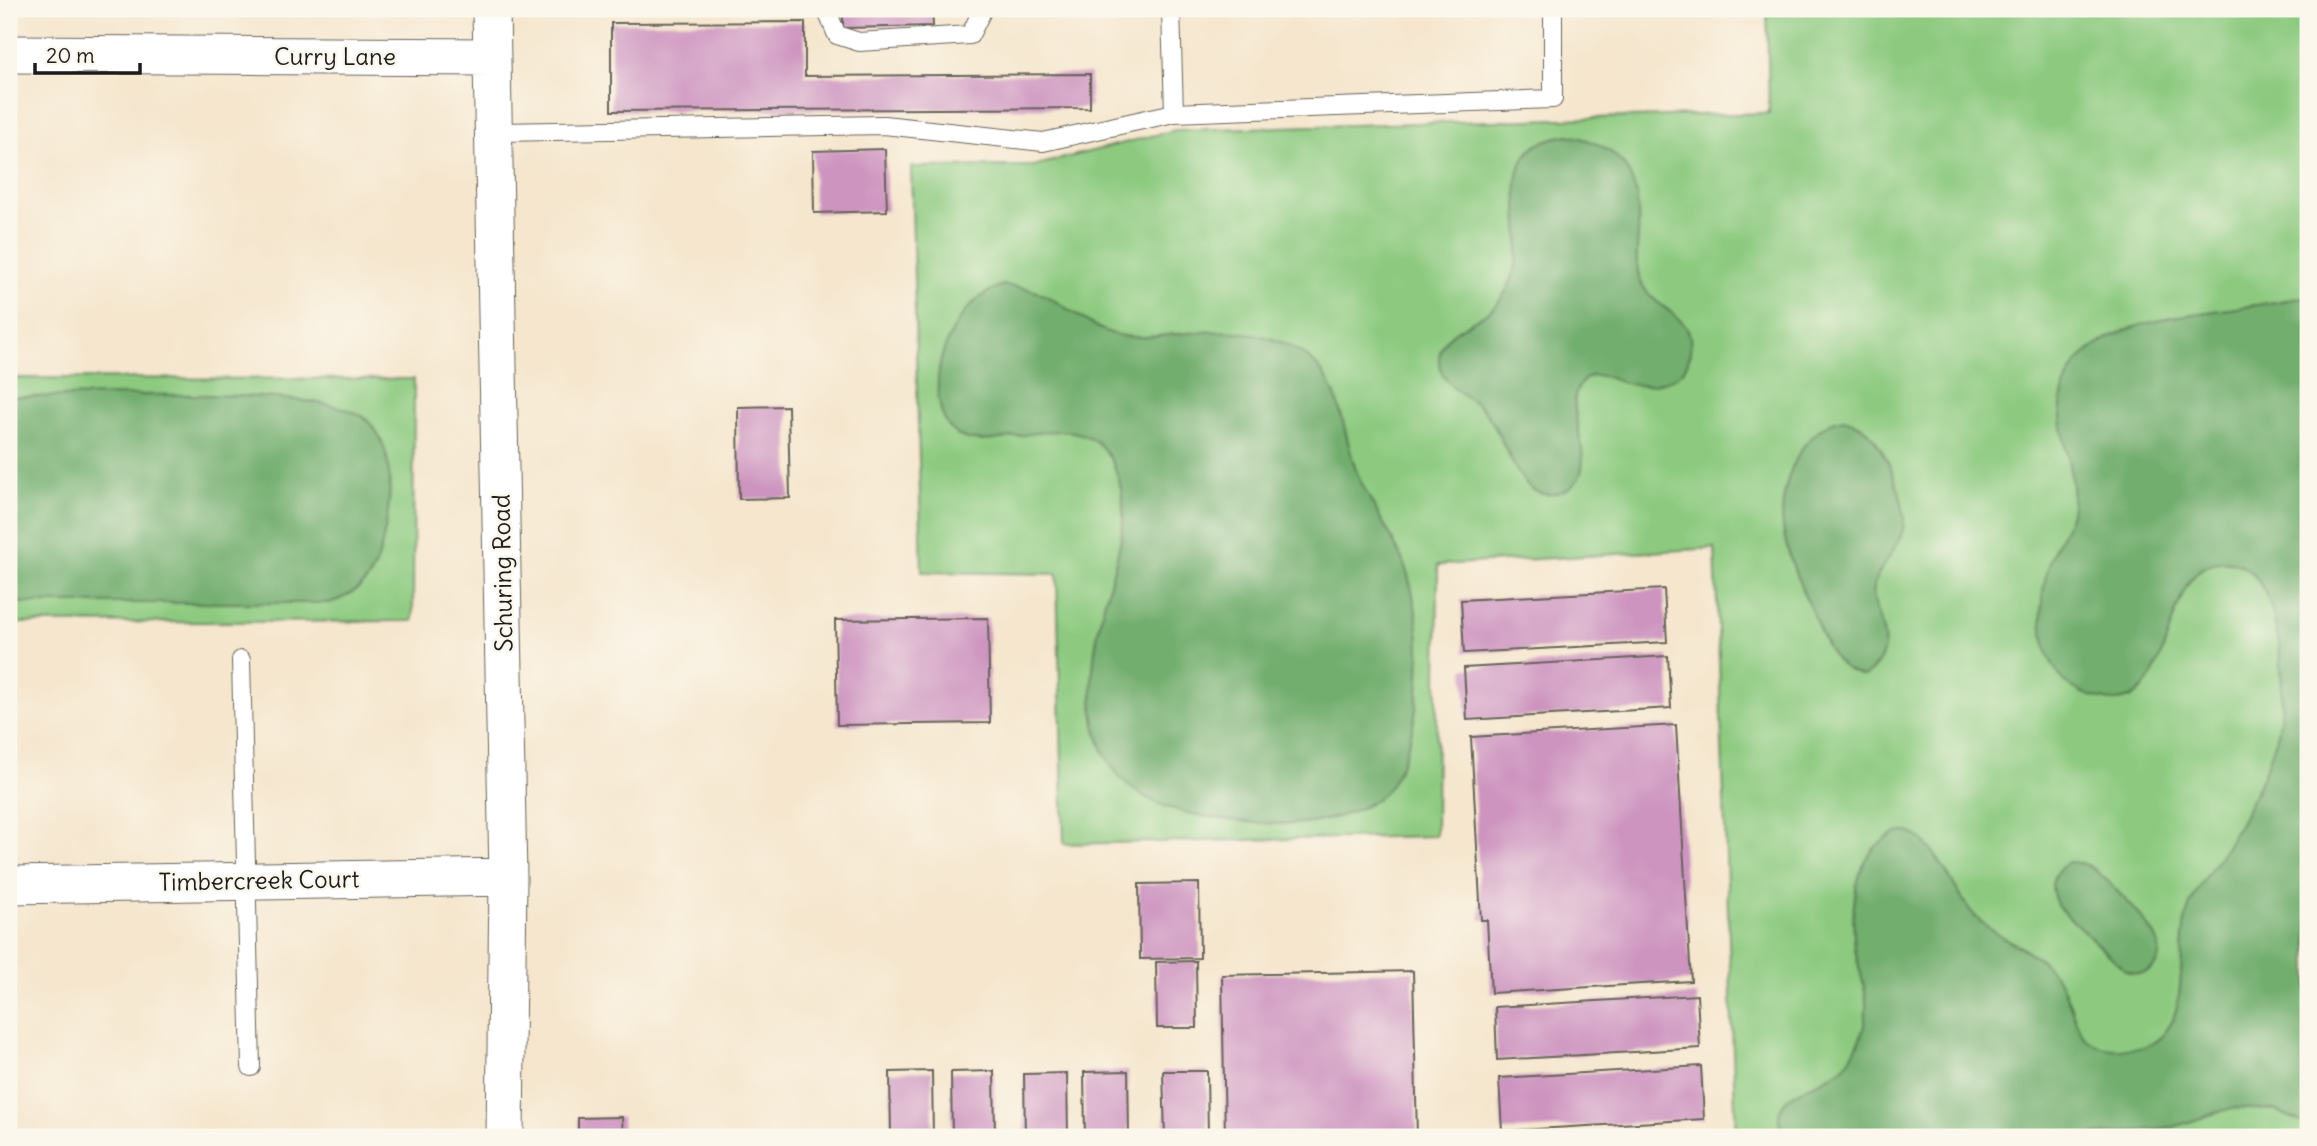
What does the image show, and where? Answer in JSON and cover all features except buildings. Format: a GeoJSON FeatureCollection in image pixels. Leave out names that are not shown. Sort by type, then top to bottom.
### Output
{"type":"FeatureCollection","features":[{"type":"Feature","properties":{"kind":"street","name":"Schuring Road"},"geometry":{"type":"LineString","coordinates":[[491,9],[508,877],[505,1137]]}},
{"type":"Feature","properties":{"kind":"street","name":"Curry Lane"},"geometry":{"type":"LineString","coordinates":[[9,54],[492,57]]}},
{"type":"Feature","properties":{"kind":"street","name":"Timbercreek Court"},"geometry":{"type":"LineString","coordinates":[[9,886],[246,879],[508,877]]}},
{"type":"Feature","properties":{"kind":"lane"},"geometry":{"type":"LineString","coordinates":[[826,9],[837,35],[859,42],[970,35],[983,9]]}},
{"type":"Feature","properties":{"kind":"lane"},"geometry":{"type":"LineString","coordinates":[[1171,9],[1174,113]]}},
{"type":"Feature","properties":{"kind":"lane"},"geometry":{"type":"LineString","coordinates":[[494,132],[884,125],[1043,142],[1174,113],[1553,99],[1553,9]]}},
{"type":"Feature","properties":{"kind":"lane"},"geometry":{"type":"LineString","coordinates":[[241,660],[251,1067]]}},
{"type":"Feature","properties":{"kind":"green space"},"geometry":{"type":"Polygon","coordinates":[[[1767,9],[2308,9],[2308,1137],[1736,1137],[1715,548],[1438,565],[1436,836],[1064,844],[1057,574],[922,572],[911,167],[1033,166],[1175,130],[1769,113],[1767,9]]]}},
{"type":"Feature","properties":{"kind":"green space"},"geometry":{"type":"Polygon","coordinates":[[[1569,135],[1604,148],[1626,168],[1633,181],[1636,197],[1637,264],[1641,282],[1648,293],[1683,323],[1689,333],[1691,345],[1685,368],[1672,379],[1663,382],[1637,385],[1601,376],[1589,377],[1583,381],[1575,400],[1582,447],[1580,477],[1570,487],[1553,494],[1540,493],[1529,487],[1520,476],[1489,418],[1480,407],[1448,382],[1440,369],[1439,361],[1440,350],[1445,341],[1489,312],[1511,281],[1518,251],[1519,169],[1528,153],[1543,142],[1569,135]]]}},
{"type":"Feature","properties":{"kind":"green space"},"geometry":{"type":"Polygon","coordinates":[[[1002,285],[1039,293],[1114,334],[1140,337],[1241,332],[1276,340],[1292,347],[1320,369],[1335,395],[1356,470],[1404,564],[1417,616],[1419,678],[1410,738],[1401,765],[1389,787],[1379,798],[1351,812],[1321,821],[1283,824],[1223,819],[1188,813],[1154,802],[1128,785],[1110,764],[1099,739],[1093,711],[1092,681],[1101,617],[1123,527],[1121,490],[1116,471],[1099,444],[1076,432],[1048,432],[992,440],[968,439],[949,427],[939,400],[940,365],[952,332],[972,304],[1002,285]]]}},
{"type":"Feature","properties":{"kind":"green space"},"geometry":{"type":"Polygon","coordinates":[[[2308,297],[2308,1125],[2274,1110],[2231,1108],[2174,1127],[2073,1137],[1785,1137],[1779,1122],[1780,1110],[1786,1101],[1842,1068],[1859,1041],[1864,1026],[1866,1003],[1855,949],[1853,921],[1856,890],[1859,876],[1872,851],[1895,834],[1907,832],[1919,837],[1936,857],[1974,915],[1994,932],[2049,968],[2064,990],[2078,1026],[2092,1043],[2104,1048],[2132,1049],[2151,1044],[2164,1034],[2177,1004],[2183,932],[2189,907],[2249,807],[2276,740],[2282,691],[2276,626],[2267,597],[2253,574],[2234,563],[2208,565],[2193,577],[2182,596],[2155,670],[2142,689],[2125,700],[2101,699],[2076,690],[2061,677],[2045,643],[2041,612],[2049,566],[2070,517],[2073,496],[2061,403],[2064,388],[2075,366],[2091,349],[2112,336],[2162,319],[2308,297]]]}},
{"type":"Feature","properties":{"kind":"green space"},"geometry":{"type":"Polygon","coordinates":[[[9,378],[414,379],[413,621],[9,623],[9,378]]]}},
{"type":"Feature","properties":{"kind":"green space"},"geometry":{"type":"Polygon","coordinates":[[[197,395],[303,401],[342,408],[366,419],[375,430],[382,442],[389,468],[388,511],[376,564],[364,583],[355,591],[329,603],[9,603],[9,397],[197,395]]]}},
{"type":"Feature","properties":{"kind":"green space"},"geometry":{"type":"Polygon","coordinates":[[[1844,419],[1865,429],[1877,443],[1890,466],[1900,494],[1904,519],[1901,537],[1875,582],[1873,594],[1884,640],[1883,652],[1877,664],[1865,676],[1844,667],[1830,651],[1794,569],[1783,527],[1784,494],[1795,461],[1815,433],[1844,419]]]}},
{"type":"Feature","properties":{"kind":"green space"},"geometry":{"type":"Polygon","coordinates":[[[2068,862],[2085,864],[2094,869],[2146,923],[2159,948],[2159,956],[2153,968],[2141,973],[2126,971],[2058,907],[2052,882],[2057,871],[2068,862]]]}}]}
